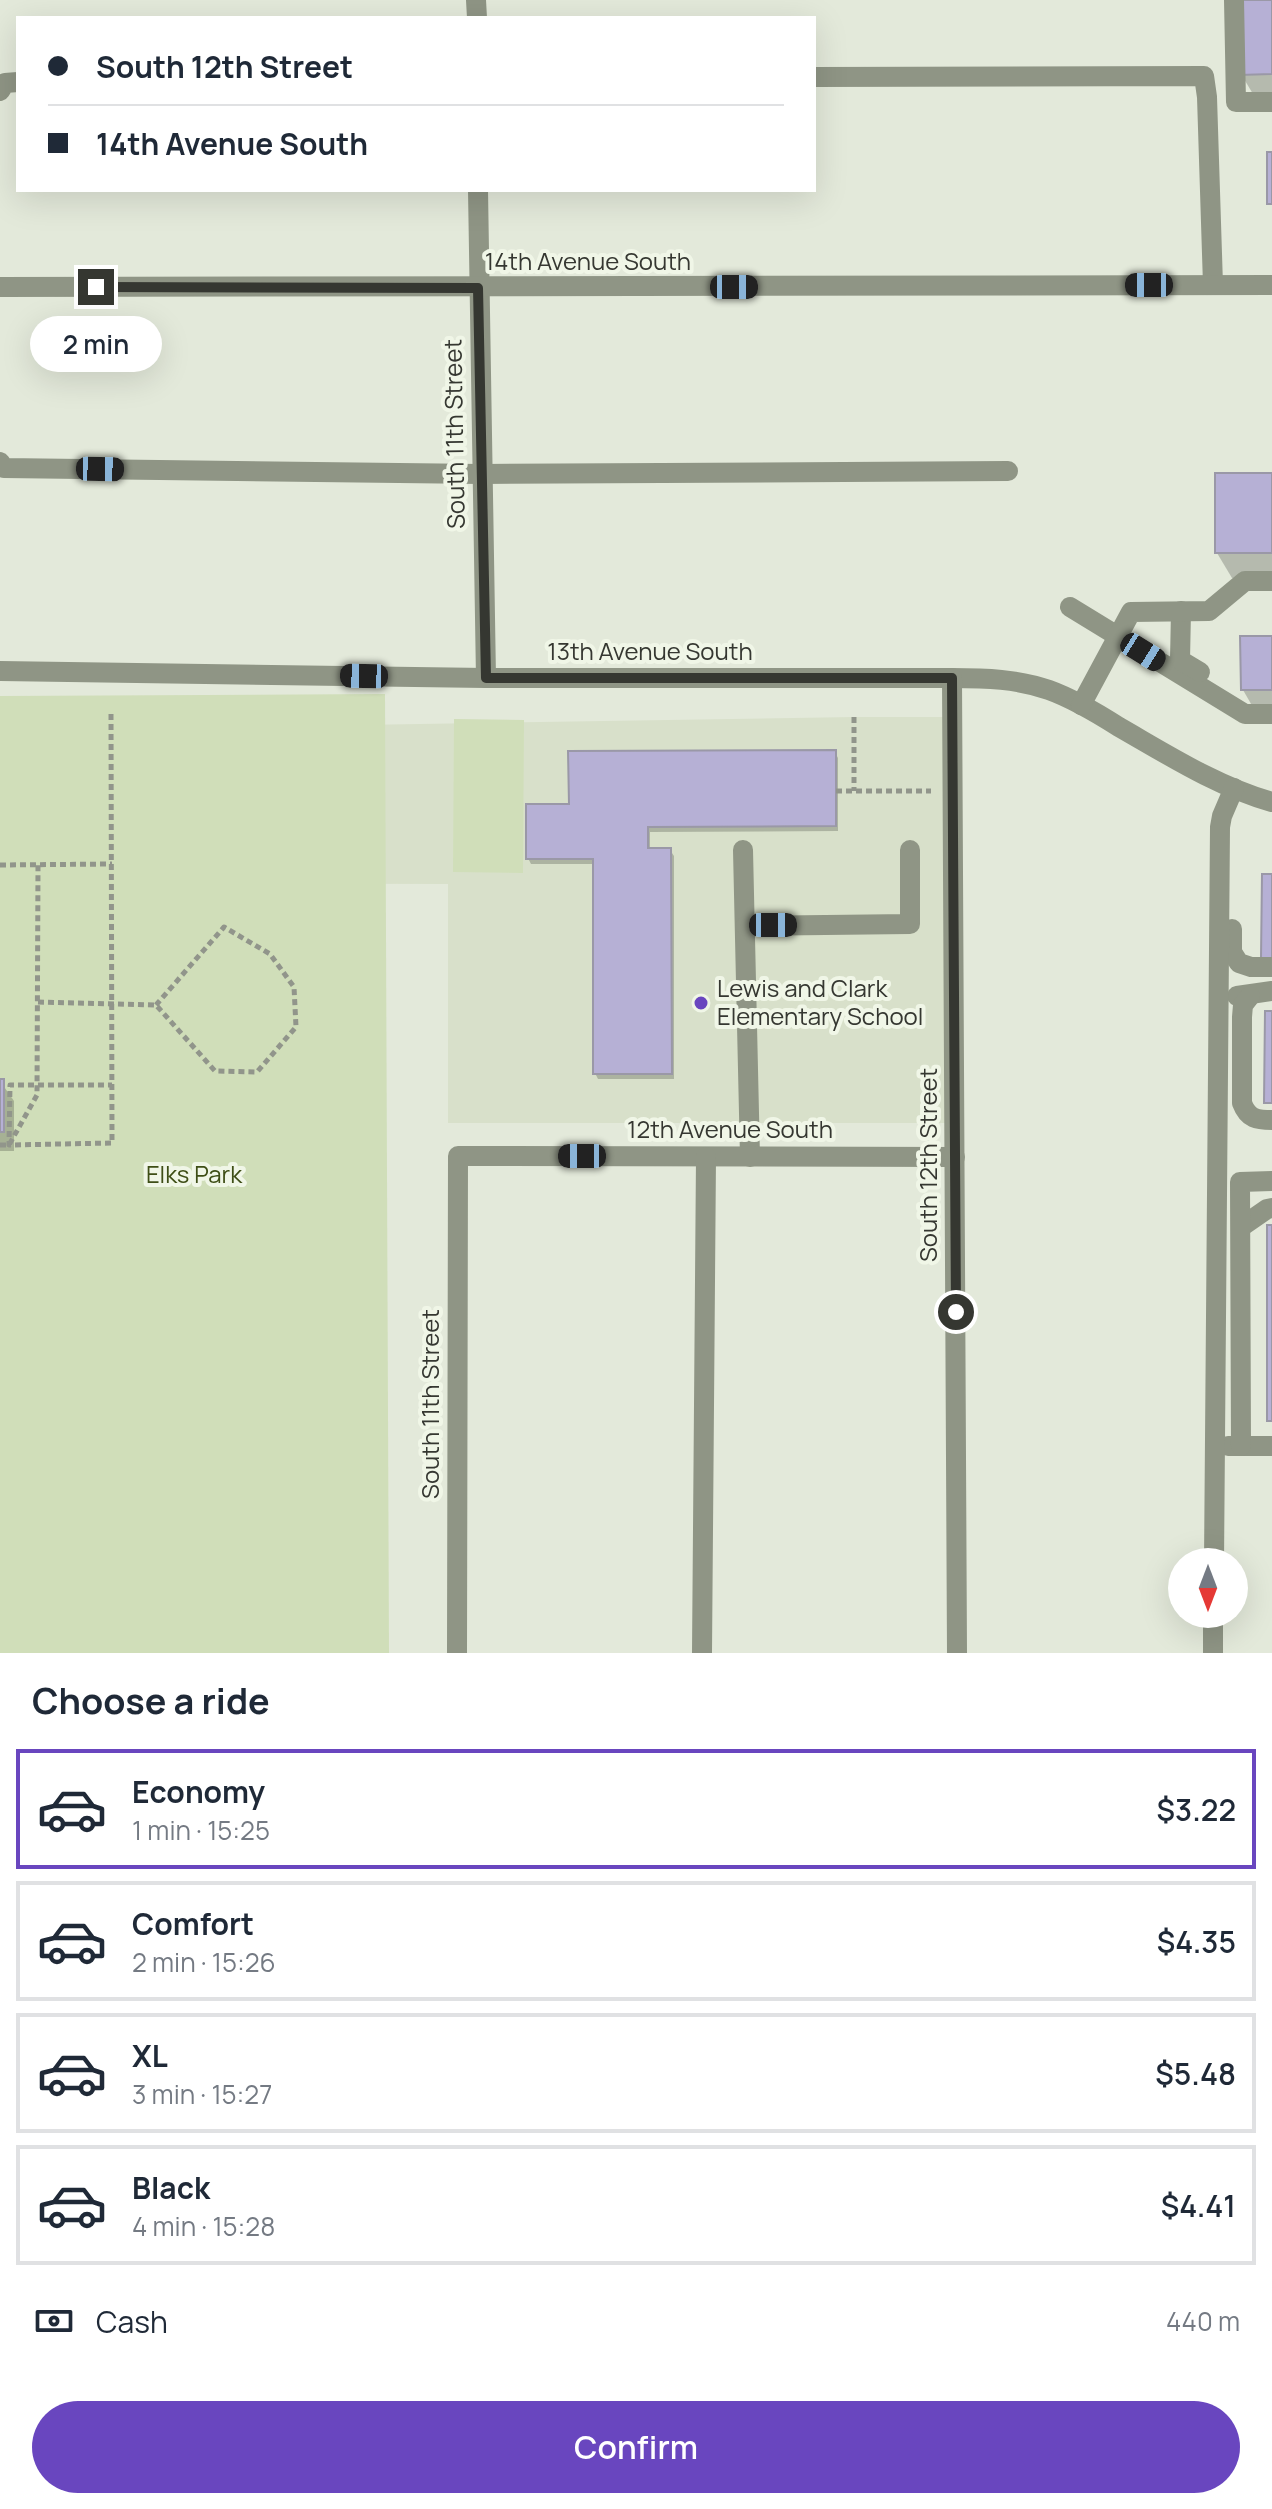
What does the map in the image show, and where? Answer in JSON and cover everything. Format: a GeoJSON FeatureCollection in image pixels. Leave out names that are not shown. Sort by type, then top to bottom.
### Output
{"type":"FeatureCollection","features":[{"type":"Feature","properties":{"kind":"street"},"geometry":{"type":"LineString","coordinates":[[1234,0],[1236,102],[1272,102]]}},
{"type":"Feature","properties":{"kind":"street"},"geometry":{"type":"LineString","coordinates":[[816,77],[1204,76],[1213,285]]}},
{"type":"Feature","properties":{"kind":"street"},"geometry":{"type":"LineString","coordinates":[[0,91],[5,83],[16,82]]}},
{"type":"Feature","properties":{"kind":"street","name":"South 11th Street"},"geometry":{"type":"LineString","coordinates":[[478,192],[486,678]]}},
{"type":"Feature","properties":{"kind":"street","name":"14th Avenue South"},"geometry":{"type":"LineString","coordinates":[[0,287],[1272,285]]}},
{"type":"Feature","properties":{"kind":"street"},"geometry":{"type":"LineString","coordinates":[[0,462],[4,468],[481,474],[1008,471]]}},
{"type":"Feature","properties":{"kind":"street"},"geometry":{"type":"LineString","coordinates":[[1081,705],[1131,612],[1209,611],[1245,581],[1272,581]]}},
{"type":"Feature","properties":{"kind":"street"},"geometry":{"type":"LineString","coordinates":[[1070,607],[1245,714],[1272,714]]}},
{"type":"Feature","properties":{"kind":"street"},"geometry":{"type":"LineString","coordinates":[[1181,611],[1180,660],[1244,700],[1272,702]]}},
{"type":"Feature","properties":{"kind":"street","name":"13th Avenue South"},"geometry":{"type":"LineString","coordinates":[[0,671],[486,678],[952,678],[1019,682],[1050,690],[1182,763],[1272,802]]}},
{"type":"Feature","properties":{"kind":"street","name":"South 12th Street"},"geometry":{"type":"LineString","coordinates":[[952,678],[957,1653]]}},
{"type":"Feature","properties":{"kind":"street"},"geometry":{"type":"LineString","coordinates":[[1214,1548],[1220,827],[1234,788]]}},
{"type":"Feature","properties":{"kind":"street"},"geometry":{"type":"LineString","coordinates":[[743,850],[750,1157]]}},
{"type":"Feature","properties":{"kind":"street"},"geometry":{"type":"LineString","coordinates":[[746,926],[910,924],[910,850]]}},
{"type":"Feature","properties":{"kind":"street"},"geometry":{"type":"LineString","coordinates":[[1220,895],[1228,899],[1232,909],[1232,952],[1239,963],[1251,967],[1272,967]]}},
{"type":"Feature","properties":{"kind":"street"},"geometry":{"type":"LineString","coordinates":[[1220,996],[1250,996],[1272,991]]}},
{"type":"Feature","properties":{"kind":"street"},"geometry":{"type":"LineString","coordinates":[[1250,996],[1243,1005],[1242,1017],[1244,1109],[1257,1120],[1272,1120]]}},
{"type":"Feature","properties":{"kind":"street"},"geometry":{"type":"LineString","coordinates":[[1219,1109],[1244,1109]]}},
{"type":"Feature","properties":{"kind":"street","name":"South 11th Street"},"geometry":{"type":"LineString","coordinates":[[457,1653],[458,1156]]}},
{"type":"Feature","properties":{"kind":"street","name":"12th Avenue South"},"geometry":{"type":"LineString","coordinates":[[458,1156],[955,1157]]}},
{"type":"Feature","properties":{"kind":"street"},"geometry":{"type":"LineString","coordinates":[[702,1653],[706,1157]]}},
{"type":"Feature","properties":{"kind":"street"},"geometry":{"type":"LineString","coordinates":[[1241,1446],[1240,1182],[1272,1181]]}},
{"type":"Feature","properties":{"kind":"street"},"geometry":{"type":"LineString","coordinates":[[1241,1227],[1272,1208]]}},
{"type":"Feature","properties":{"kind":"street"},"geometry":{"type":"LineString","coordinates":[[1215,1446],[1272,1446]]}},
{"type":"Feature","properties":{"kind":"street"},"geometry":{"type":"LineString","coordinates":[[1213,1628],[1213,1653]]}},
{"type":"Feature","properties":{"kind":"path"},"geometry":{"type":"LineString","coordinates":[[0,1145],[112,1143],[111,714]]}},
{"type":"Feature","properties":{"kind":"path"},"geometry":{"type":"LineString","coordinates":[[854,717],[854,791]]}},
{"type":"Feature","properties":{"kind":"path"},"geometry":{"type":"LineString","coordinates":[[836,791],[952,792]]}},
{"type":"Feature","properties":{"kind":"path"},"geometry":{"type":"LineString","coordinates":[[0,865],[112,864]]}},
{"type":"Feature","properties":{"kind":"path"},"geometry":{"type":"LineString","coordinates":[[9,1145],[37,1095],[38,865]]}},
{"type":"Feature","properties":{"kind":"path"},"geometry":{"type":"LineString","coordinates":[[38,1002],[156,1005],[215,1071],[257,1072],[296,1027],[294,987],[270,954],[224,927],[156,1005]]}},
{"type":"Feature","properties":{"kind":"path"},"geometry":{"type":"LineString","coordinates":[[9,1145],[10,1085],[112,1085]]}},
{"type":"Feature","properties":{"kind":"shaded area","name":"Lewis and Clark Elementary School"},"geometry":{"type":"Polygon","coordinates":[[[952,717],[955,1123],[448,1123],[448,884],[104,883],[110,729],[952,717]]]}},
{"type":"Feature","properties":{"kind":"green space","name":"Elks Park"},"geometry":{"type":"Polygon","coordinates":[[[385,694],[389,1653],[0,1653],[0,696],[385,694]]]}},
{"type":"Feature","properties":{"kind":"green space"},"geometry":{"type":"Polygon","coordinates":[[[454,719],[524,720],[523,873],[453,872],[454,719]]]}},
{"type":"Feature","properties":{"kind":"building"},"geometry":{"type":"Polygon","coordinates":[[[1237,0],[1272,0],[1272,74],[1239,75],[1237,0]]]}},
{"type":"Feature","properties":{"kind":"building"},"geometry":{"type":"Polygon","coordinates":[[[1267,152],[1272,152],[1272,204],[1267,204],[1267,152]]]}},
{"type":"Feature","properties":{"kind":"building"},"geometry":{"type":"Polygon","coordinates":[[[1215,473],[1272,473],[1272,553],[1215,553],[1215,473]]]}},
{"type":"Feature","properties":{"kind":"building"},"geometry":{"type":"Polygon","coordinates":[[[1240,636],[1272,636],[1272,690],[1241,690],[1240,636]]]}},
{"type":"Feature","properties":{"kind":"building"},"geometry":{"type":"Polygon","coordinates":[[[836,750],[836,826],[648,827],[648,848],[671,848],[672,1074],[593,1074],[593,859],[526,859],[526,804],[569,804],[568,751],[836,750]]]}},
{"type":"Feature","properties":{"kind":"building"},"geometry":{"type":"Polygon","coordinates":[[[1262,874],[1272,874],[1272,958],[1261,958],[1262,874]]]}},
{"type":"Feature","properties":{"kind":"building"},"geometry":{"type":"Polygon","coordinates":[[[1265,1011],[1272,1011],[1272,1103],[1264,1103],[1265,1011]]]}},
{"type":"Feature","properties":{"kind":"building"},"geometry":{"type":"Polygon","coordinates":[[[0,1079],[4,1079],[4,1132],[0,1132],[0,1079]]]}},
{"type":"Feature","properties":{"kind":"building"},"geometry":{"type":"Polygon","coordinates":[[[1267,1225],[1272,1225],[1272,1421],[1267,1421],[1267,1225]]]}},
{"type":"Feature","properties":{"kind":"place","name":"Lewis and Clark Elementary School"},"geometry":{"type":"Point","coordinates":[701,1003]}},
{"type":"Feature","properties":{"kind":"route"},"geometry":{"type":"LineString","coordinates":[[96,287],[478,288],[486,678],[952,678],[956,1312]]}}]}
